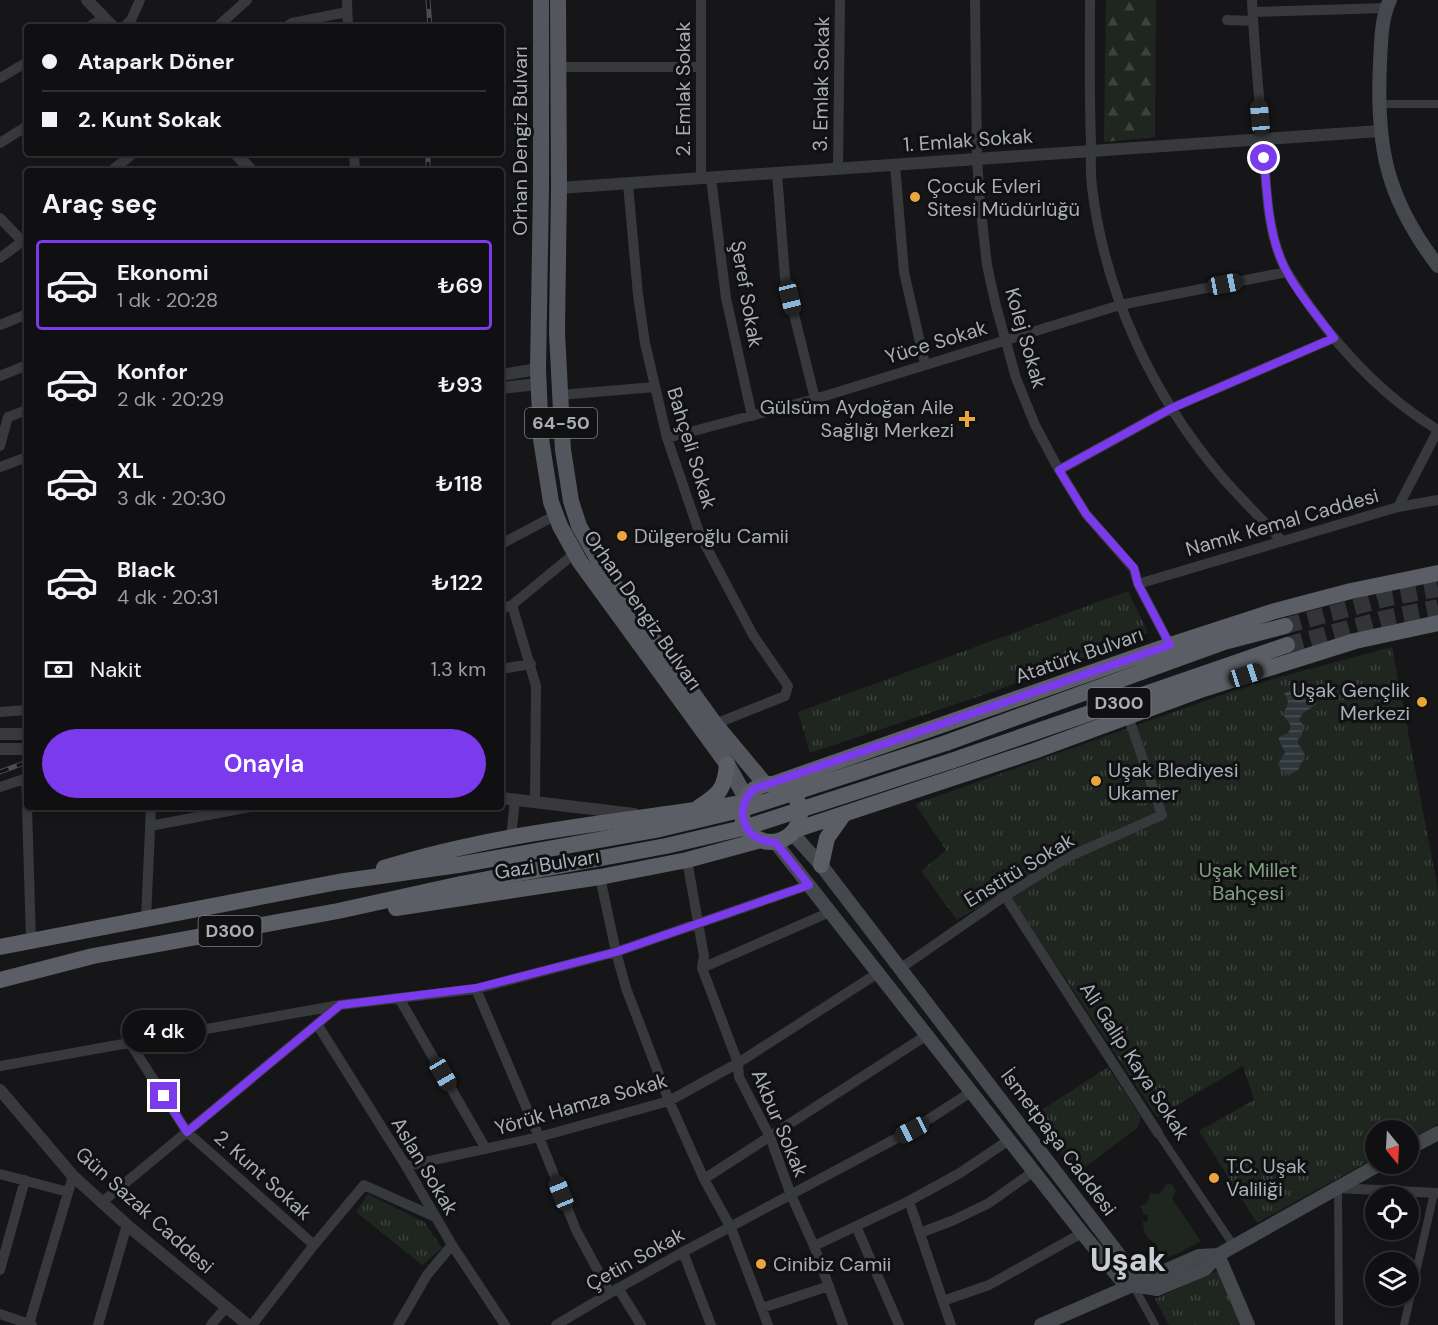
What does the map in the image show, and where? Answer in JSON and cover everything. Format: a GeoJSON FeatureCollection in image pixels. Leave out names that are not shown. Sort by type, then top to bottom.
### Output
{"type":"FeatureCollection","features":[{"type":"Feature","properties":{"kind":"highway","name":"Atatürk Bulvarı"},"geometry":{"type":"LineString","coordinates":[[769,784],[1275,611],[1352,591],[1438,573]]}},
{"type":"Feature","properties":{"kind":"highway"},"geometry":{"type":"LineString","coordinates":[[793,831],[800,812],[797,801],[790,791],[769,784],[754,789],[744,801],[742,814],[744,825],[751,834],[768,841],[784,839],[793,831],[1034,751],[1203,688],[1355,641],[1438,622]]}},
{"type":"Feature","properties":{"kind":"highway","name":"Atatürk Bulvarı"},"geometry":{"type":"LineString","coordinates":[[458,865],[660,829],[740,810],[946,743],[1224,642],[1285,626]]}},
{"type":"Feature","properties":{"kind":"highway","name":"Gazi Bulvarı"},"geometry":{"type":"LineString","coordinates":[[0,980],[93,956],[338,911],[461,884],[666,846],[747,827],[951,761],[1287,645]]}},
{"type":"Feature","properties":{"kind":"highway"},"geometry":{"type":"LineString","coordinates":[[695,811],[722,790],[727,764]]}},
{"type":"Feature","properties":{"kind":"highway","name":"Gazi Bulvarı"},"geometry":{"type":"LineString","coordinates":[[338,882],[425,855],[511,837],[695,811],[744,801]]}},
{"type":"Feature","properties":{"kind":"highway"},"geometry":{"type":"LineString","coordinates":[[695,811],[708,815],[716,828],[715,846],[706,856]]}},
{"type":"Feature","properties":{"kind":"highway"},"geometry":{"type":"LineString","coordinates":[[821,865],[827,838],[844,814]]}},
{"type":"Feature","properties":{"kind":"highway","name":"Gazi Bulvarı"},"geometry":{"type":"LineString","coordinates":[[338,911],[398,908],[600,877],[768,841]]}},
{"type":"Feature","properties":{"kind":"highway","name":"Gazi Bulvarı"},"geometry":{"type":"LineString","coordinates":[[0,947],[338,882],[458,865]]}},
{"type":"Feature","properties":{"kind":"main road","name":"Orhan Dengiz Bulvarı"},"geometry":{"type":"LineString","coordinates":[[542,0],[538,377],[545,468],[551,502],[575,554],[607,602],[727,764],[744,801]]}},
{"type":"Feature","properties":{"kind":"main road","name":"Orhan Dengiz Bulvarı"},"geometry":{"type":"LineString","coordinates":[[558,0],[557,332],[563,450],[567,479],[579,526],[605,572],[716,724],[769,784]]}},
{"type":"Feature","properties":{"kind":"main road"},"geometry":{"type":"LineString","coordinates":[[1388,4],[1380,51],[1378,104],[1380,131],[1388,172],[1401,206],[1418,238],[1438,266]]}},
{"type":"Feature","properties":{"kind":"main road"},"geometry":{"type":"LineString","coordinates":[[541,189],[559,188]]}},
{"type":"Feature","properties":{"kind":"main road"},"geometry":{"type":"LineString","coordinates":[[538,377],[559,382]]}},
{"type":"Feature","properties":{"kind":"main road","name":"İsmetpaşa Caddesi"},"geometry":{"type":"LineString","coordinates":[[768,841],[809,885],[1082,1233],[1121,1280],[1133,1285],[1133,1273],[901,968],[793,831]]}},
{"type":"Feature","properties":{"kind":"main road"},"geometry":{"type":"LineString","coordinates":[[1419,1143],[1438,1133]]}},
{"type":"Feature","properties":{"kind":"main road"},"geometry":{"type":"LineString","coordinates":[[1041,1325],[1133,1285],[1157,1289],[1205,1269],[1218,1255],[1365,1172]]}},
{"type":"Feature","properties":{"kind":"main road"},"geometry":{"type":"LineString","coordinates":[[1218,1255],[1248,1325]]}},
{"type":"Feature","properties":{"kind":"street"},"geometry":{"type":"LineString","coordinates":[[87,0],[108,22]]}},
{"type":"Feature","properties":{"kind":"street"},"geometry":{"type":"LineString","coordinates":[[127,24],[140,0]]}},
{"type":"Feature","properties":{"kind":"street"},"geometry":{"type":"LineString","coordinates":[[220,24],[247,0]]}},
{"type":"Feature","properties":{"kind":"street","name":"2. Emlak Sokak"},"geometry":{"type":"LineString","coordinates":[[701,0],[701,67],[706,178]]}},
{"type":"Feature","properties":{"kind":"street","name":"3. Emlak Sokak"},"geometry":{"type":"LineString","coordinates":[[838,169],[840,0]]}},
{"type":"Feature","properties":{"kind":"street","name":"Kolej Sokak"},"geometry":{"type":"LineString","coordinates":[[975,0],[977,159],[987,265],[1004,340],[1035,426],[1086,514],[1134,568],[1138,584],[1170,645]]}},
{"type":"Feature","properties":{"kind":"street"},"geometry":{"type":"LineString","coordinates":[[1090,0],[1091,185],[1120,305],[1147,368],[1172,408],[1223,478],[1281,540]]}},
{"type":"Feature","properties":{"kind":"street"},"geometry":{"type":"LineString","coordinates":[[1252,0],[1270,215],[1277,246],[1287,272],[1334,338],[1363,371],[1406,409],[1438,430],[1398,507]]}},
{"type":"Feature","properties":{"kind":"street"},"geometry":{"type":"LineString","coordinates":[[1227,20],[1310,5],[1388,4]]}},
{"type":"Feature","properties":{"kind":"street"},"geometry":{"type":"LineString","coordinates":[[290,24],[347,6],[348,24]]}},
{"type":"Feature","properties":{"kind":"street"},"geometry":{"type":"LineString","coordinates":[[0,78],[24,64]]}},
{"type":"Feature","properties":{"kind":"street"},"geometry":{"type":"LineString","coordinates":[[558,67],[701,67]]}},
{"type":"Feature","properties":{"kind":"street"},"geometry":{"type":"LineString","coordinates":[[1378,104],[1438,104]]}},
{"type":"Feature","properties":{"kind":"street"},"geometry":{"type":"LineString","coordinates":[[0,143],[24,128]]}},
{"type":"Feature","properties":{"kind":"street","name":"1. Emlak Sokak"},"geometry":{"type":"LineString","coordinates":[[559,188],[1380,131]]}},
{"type":"Feature","properties":{"kind":"street"},"geometry":{"type":"LineString","coordinates":[[115,168],[130,156]]}},
{"type":"Feature","properties":{"kind":"street"},"geometry":{"type":"LineString","coordinates":[[238,156],[248,168]]}},
{"type":"Feature","properties":{"kind":"street"},"geometry":{"type":"LineString","coordinates":[[895,165],[904,272],[925,364]]}},
{"type":"Feature","properties":{"kind":"street"},"geometry":{"type":"LineString","coordinates":[[777,173],[785,278],[814,399]]}},
{"type":"Feature","properties":{"kind":"street","name":"Şeref Sokak"},"geometry":{"type":"LineString","coordinates":[[706,178],[726,298],[752,416]]}},
{"type":"Feature","properties":{"kind":"street","name":"Bahçeli Sokak"},"geometry":{"type":"LineString","coordinates":[[628,184],[638,295],[667,438],[700,536],[753,635],[788,686],[785,696],[716,724]]}},
{"type":"Feature","properties":{"kind":"street"},"geometry":{"type":"LineString","coordinates":[[0,218],[24,240]]}},
{"type":"Feature","properties":{"kind":"street"},"geometry":{"type":"LineString","coordinates":[[0,258],[24,242]]}},
{"type":"Feature","properties":{"kind":"street","name":"Yüce Sokak"},"geometry":{"type":"LineString","coordinates":[[667,438],[814,399],[1120,305],[1287,272]]}},
{"type":"Feature","properties":{"kind":"street"},"geometry":{"type":"LineString","coordinates":[[0,325],[24,315]]}},
{"type":"Feature","properties":{"kind":"street"},"geometry":{"type":"LineString","coordinates":[[1059,470],[1172,408],[1334,338]]}},
{"type":"Feature","properties":{"kind":"street"},"geometry":{"type":"LineString","coordinates":[[0,376],[24,366]]}},
{"type":"Feature","properties":{"kind":"street"},"geometry":{"type":"LineString","coordinates":[[504,375],[538,377]]}},
{"type":"Feature","properties":{"kind":"street"},"geometry":{"type":"LineString","coordinates":[[504,387],[538,377]]}},
{"type":"Feature","properties":{"kind":"street"},"geometry":{"type":"LineString","coordinates":[[559,382],[655,387]]}},
{"type":"Feature","properties":{"kind":"street"},"geometry":{"type":"LineString","coordinates":[[0,446],[8,417],[24,411]]}},
{"type":"Feature","properties":{"kind":"street"},"geometry":{"type":"LineString","coordinates":[[0,467],[24,458]]}},
{"type":"Feature","properties":{"kind":"street","name":"Namık Kemal Caddesi"},"geometry":{"type":"LineString","coordinates":[[1138,584],[1398,507],[1438,500]]}},
{"type":"Feature","properties":{"kind":"street"},"geometry":{"type":"LineString","coordinates":[[504,542],[556,515]]}},
{"type":"Feature","properties":{"kind":"street"},"geometry":{"type":"LineString","coordinates":[[504,608],[512,605],[575,554]]}},
{"type":"Feature","properties":{"kind":"street"},"geometry":{"type":"LineString","coordinates":[[512,605],[536,686],[534,802]]}},
{"type":"Feature","properties":{"kind":"street"},"geometry":{"type":"LineString","coordinates":[[504,668],[531,664]]}},
{"type":"Feature","properties":{"kind":"street"},"geometry":{"type":"LineString","coordinates":[[0,712],[24,710]]}},
{"type":"Feature","properties":{"kind":"street","name":"Enstitü Sokak"},"geometry":{"type":"LineString","coordinates":[[901,968],[1005,896],[1066,858],[1162,815],[1128,716]]}},
{"type":"Feature","properties":{"kind":"street"},"geometry":{"type":"LineString","coordinates":[[0,734],[24,734]]}},
{"type":"Feature","properties":{"kind":"street"},"geometry":{"type":"LineString","coordinates":[[0,749],[24,749]]}},
{"type":"Feature","properties":{"kind":"street"},"geometry":{"type":"LineString","coordinates":[[0,787],[24,779]]}},
{"type":"Feature","properties":{"kind":"street"},"geometry":{"type":"LineString","coordinates":[[504,798],[650,817]]}},
{"type":"Feature","properties":{"kind":"street"},"geometry":{"type":"LineString","coordinates":[[511,837],[515,800]]}},
{"type":"Feature","properties":{"kind":"street"},"geometry":{"type":"LineString","coordinates":[[27,810],[31,941]]}},
{"type":"Feature","properties":{"kind":"street"},"geometry":{"type":"LineString","coordinates":[[146,919],[151,810]]}},
{"type":"Feature","properties":{"kind":"street"},"geometry":{"type":"LineString","coordinates":[[150,826],[234,810]]}},
{"type":"Feature","properties":{"kind":"street","name":"Akbur Sokak"},"geometry":{"type":"LineString","coordinates":[[687,860],[704,956],[702,968],[738,1063],[739,1077],[770,1137],[843,1325]]}},
{"type":"Feature","properties":{"kind":"street"},"geometry":{"type":"LineString","coordinates":[[600,877],[626,988],[669,1101],[704,1179],[731,1228],[768,1325]]}},
{"type":"Feature","properties":{"kind":"street"},"geometry":{"type":"LineString","coordinates":[[0,1066],[340,1005],[476,988],[616,952],[809,885]]}},
{"type":"Feature","properties":{"kind":"street","name":"Ali Galip Kaya Sokak"},"geometry":{"type":"LineString","coordinates":[[1005,896],[1234,1246]]}},
{"type":"Feature","properties":{"kind":"street"},"geometry":{"type":"LineString","coordinates":[[702,968],[830,912]]}},
{"type":"Feature","properties":{"kind":"street","name":"Yörük Hamza Sokak"},"geometry":{"type":"LineString","coordinates":[[406,1166],[539,1137],[669,1101],[738,1063],[878,973]]}},
{"type":"Feature","properties":{"kind":"street"},"geometry":{"type":"LineString","coordinates":[[476,988],[576,1230],[614,1291],[640,1325]]}},
{"type":"Feature","properties":{"kind":"street"},"geometry":{"type":"LineString","coordinates":[[399,998],[486,1149]]}},
{"type":"Feature","properties":{"kind":"street"},"geometry":{"type":"LineString","coordinates":[[101,1203],[340,1005]]}},
{"type":"Feature","properties":{"kind":"street","name":"Aslan Sokak"},"geometry":{"type":"LineString","coordinates":[[317,1024],[406,1166],[433,1216],[505,1325]]}},
{"type":"Feature","properties":{"kind":"street"},"geometry":{"type":"LineString","coordinates":[[704,1179],[927,1035]]}},
{"type":"Feature","properties":{"kind":"street","name":"2. Kunt Sokak"},"geometry":{"type":"LineString","coordinates":[[130,1043],[187,1132],[314,1245]]}},
{"type":"Feature","properties":{"kind":"street","name":"Çetin Sokak"},"geometry":{"type":"LineString","coordinates":[[556,1325],[683,1252],[912,1130],[971,1092]]}},
{"type":"Feature","properties":{"kind":"street","name":"Gün Sazak Caddesi"},"geometry":{"type":"LineString","coordinates":[[1,1094],[73,1176],[101,1203],[248,1325]]}},
{"type":"Feature","properties":{"kind":"street"},"geometry":{"type":"LineString","coordinates":[[814,1246],[909,1201],[960,1173],[1009,1140]]}},
{"type":"Feature","properties":{"kind":"street"},"geometry":{"type":"LineString","coordinates":[[920,1233],[989,1203],[1034,1171]]}},
{"type":"Feature","properties":{"kind":"street"},"geometry":{"type":"LineString","coordinates":[[0,1174],[68,1192]]}},
{"type":"Feature","properties":{"kind":"street"},"geometry":{"type":"LineString","coordinates":[[1375,1174],[1373,1182],[1379,1186]]}},
{"type":"Feature","properties":{"kind":"street"},"geometry":{"type":"LineString","coordinates":[[0,1314],[31,1324],[73,1176]]}},
{"type":"Feature","properties":{"kind":"street"},"geometry":{"type":"LineString","coordinates":[[0,1270],[25,1180]]}},
{"type":"Feature","properties":{"kind":"street"},"geometry":{"type":"LineString","coordinates":[[252,1325],[364,1185],[433,1216]]}},
{"type":"Feature","properties":{"kind":"street"},"geometry":{"type":"LineString","coordinates":[[1338,1325],[1338,1188],[1365,1189]]}},
{"type":"Feature","properties":{"kind":"street"},"geometry":{"type":"LineString","coordinates":[[1404,1325],[1436,1193],[1419,1192]]}},
{"type":"Feature","properties":{"kind":"street"},"geometry":{"type":"LineString","coordinates":[[909,1201],[951,1325]]}},
{"type":"Feature","properties":{"kind":"street"},"geometry":{"type":"LineString","coordinates":[[98,1325],[128,1225]]}},
{"type":"Feature","properties":{"kind":"street"},"geometry":{"type":"LineString","coordinates":[[856,1226],[899,1325]]}},
{"type":"Feature","properties":{"kind":"street"},"geometry":{"type":"LineString","coordinates":[[943,1301],[989,1285],[1082,1233]]}},
{"type":"Feature","properties":{"kind":"street"},"geometry":{"type":"LineString","coordinates":[[398,1325],[427,1275],[452,1245]]}},
{"type":"Feature","properties":{"kind":"street"},"geometry":{"type":"LineString","coordinates":[[683,1252],[711,1325]]}},
{"type":"Feature","properties":{"kind":"street"},"geometry":{"type":"LineString","coordinates":[[1133,1285],[1155,1325]]}},
{"type":"Feature","properties":{"kind":"street"},"geometry":{"type":"LineString","coordinates":[[762,1308],[829,1286]]}},
{"type":"Feature","properties":{"kind":"street"},"geometry":{"type":"LineString","coordinates":[[211,1325],[226,1307]]}},
{"type":"Feature","properties":{"kind":"green space"},"geometry":{"type":"Polygon","coordinates":[[[1106,0],[1156,0],[1155,137],[1104,142],[1106,0]]]}},
{"type":"Feature","properties":{"kind":"green space"},"geometry":{"type":"Polygon","coordinates":[[[1128,591],[1148,633],[995,691],[810,753],[798,712],[1128,591]]]}},
{"type":"Feature","properties":{"kind":"green space","name":"Uşak Millet Bahçesi"},"geometry":{"type":"Polygon","coordinates":[[[1392,647],[1438,890],[1438,1124],[1419,1134],[1419,1120],[1365,1120],[1365,1164],[1257,1223],[1199,1131],[1254,1100],[1243,1066],[1157,1117],[1007,890],[957,920],[921,871],[946,850],[915,804],[1247,686],[1392,647]]]}},
{"type":"Feature","properties":{"kind":"green space"},"geometry":{"type":"Polygon","coordinates":[[[1108,1067],[1141,1117],[1138,1127],[1076,1174],[1034,1115],[1108,1067]]]}},
{"type":"Feature","properties":{"kind":"green space"},"geometry":{"type":"Polygon","coordinates":[[[1170,1184],[1176,1191],[1172,1199],[1201,1241],[1175,1255],[1162,1258],[1155,1243],[1147,1237],[1144,1231],[1143,1221],[1147,1222],[1148,1215],[1144,1215],[1140,1206],[1147,1203],[1150,1193],[1160,1194],[1166,1185],[1170,1184]]]}},
{"type":"Feature","properties":{"kind":"green space"},"geometry":{"type":"Polygon","coordinates":[[[368,1194],[424,1222],[442,1248],[422,1265],[356,1212],[368,1194]]]}},
{"type":"Feature","properties":{"kind":"green space"},"geometry":{"type":"Polygon","coordinates":[[[1218,1270],[1243,1325],[1169,1325],[1155,1299],[1218,1270]]]}},
{"type":"Feature","properties":{"kind":"shaded area"},"geometry":{"type":"Polygon","coordinates":[[[1292,689],[1304,693],[1306,697],[1312,695],[1317,704],[1303,713],[1299,720],[1303,725],[1302,736],[1298,739],[1298,743],[1305,755],[1298,770],[1289,775],[1282,772],[1278,764],[1285,753],[1279,737],[1288,733],[1290,727],[1283,714],[1288,702],[1284,694],[1292,689]]]}},
{"type":"Feature","properties":{"kind":"tunnel"},"geometry":{"type":"LineString","coordinates":[[1285,626],[1385,599],[1438,589]]}},
{"type":"Feature","properties":{"kind":"tunnel"},"geometry":{"type":"LineString","coordinates":[[1287,645],[1385,618],[1438,607]]}},
{"type":"Feature","properties":{"kind":"railway"},"geometry":{"type":"LineString","coordinates":[[428,0],[430,24]]}},
{"type":"Feature","properties":{"kind":"railway"},"geometry":{"type":"LineString","coordinates":[[428,156],[428,168]]}},
{"type":"Feature","properties":{"kind":"railway"},"geometry":{"type":"LineString","coordinates":[[0,772],[24,763]]}},
{"type":"Feature","properties":{"kind":"place","name":"Çocuk Evleri Sitesi Müdürlüğü"},"geometry":{"type":"Point","coordinates":[915,197]}},
{"type":"Feature","properties":{"kind":"place","name":"Gülsüm Aydoğan Aile Sağlığı Merkezi"},"geometry":{"type":"Point","coordinates":[967,419]}},
{"type":"Feature","properties":{"kind":"place","name":"Dülgeroğlu Camii"},"geometry":{"type":"Point","coordinates":[622,536]}},
{"type":"Feature","properties":{"kind":"place","name":"Uşak Gençlik Merkezi"},"geometry":{"type":"Point","coordinates":[1422,702]}},
{"type":"Feature","properties":{"kind":"place","name":"Uşak Blediyesi Ukamer"},"geometry":{"type":"Point","coordinates":[1096,781]}},
{"type":"Feature","properties":{"kind":"place","name":"T.C. Uşak Valiliği"},"geometry":{"type":"Point","coordinates":[1214,1178]}},
{"type":"Feature","properties":{"kind":"place","name":"Cinibiz Camii"},"geometry":{"type":"Point","coordinates":[761,1264]}},
{"type":"Feature","properties":{"kind":"district","name":"Uşak"},"geometry":{"type":"Point","coordinates":[1128,1260]}},
{"type":"Feature","properties":{"kind":"route"},"geometry":{"type":"LineString","coordinates":[[164,1096],[187,1132],[340,1005],[476,988],[616,952],[809,885],[775,842],[765,842],[756,838],[744,825],[743,803],[754,789],[1170,645],[1138,584],[1134,568],[1086,514],[1059,470],[1172,408],[1334,338],[1287,272],[1282,261],[1270,215],[1264,158]]}}]}
